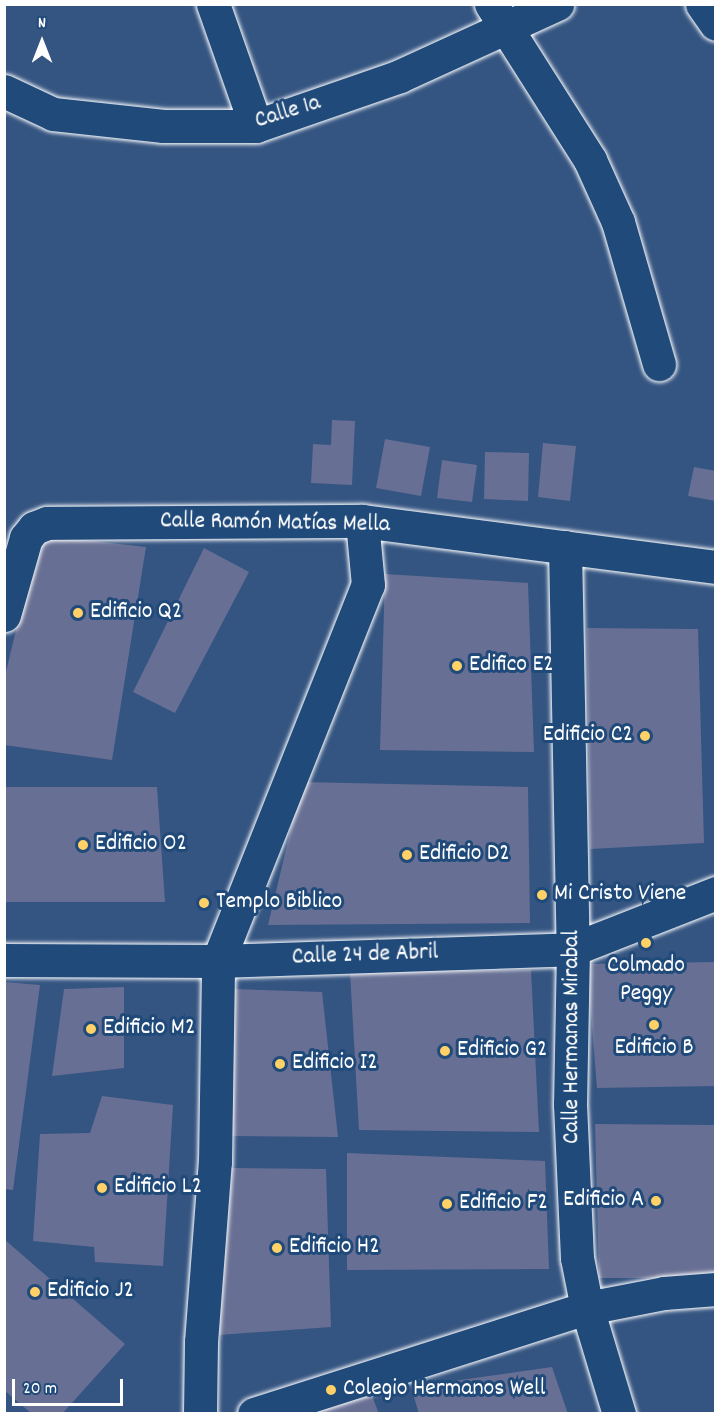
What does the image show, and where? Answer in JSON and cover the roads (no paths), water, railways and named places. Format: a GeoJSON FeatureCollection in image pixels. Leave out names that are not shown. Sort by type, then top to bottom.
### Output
{"type":"FeatureCollection","features":[{"type":"Feature","properties":{"kind":"street"},"geometry":{"type":"LineString","coordinates":[[213,4],[256,126]]}},
{"type":"Feature","properties":{"kind":"street","name":"Calle 1a"},"geometry":{"type":"LineString","coordinates":[[4,91],[53,114],[163,126],[256,126],[400,76],[497,15],[557,4]]}},
{"type":"Feature","properties":{"kind":"street"},"geometry":{"type":"LineString","coordinates":[[702,4],[716,24]]}},
{"type":"Feature","properties":{"kind":"street"},"geometry":{"type":"LineString","coordinates":[[497,15],[590,160],[618,222],[659,364]]}},
{"type":"Feature","properties":{"kind":"street"},"geometry":{"type":"LineString","coordinates":[[200,1413],[201,1342],[215,1162],[218,961],[368,585],[362,521]]}},
{"type":"Feature","properties":{"kind":"street","name":"Calle Ramón Matías Mella"},"geometry":{"type":"LineString","coordinates":[[4,615],[26,538],[34,528],[48,523],[362,521],[716,567]]}},
{"type":"Feature","properties":{"kind":"street","name":"Calle Hermanas Mirabal"},"geometry":{"type":"LineString","coordinates":[[565,547],[573,949],[570,1104],[577,1258],[587,1308],[619,1413]]}},
{"type":"Feature","properties":{"kind":"street","name":"Calle 24 de Abril"},"geometry":{"type":"LineString","coordinates":[[4,960],[218,961],[573,949],[716,893]]}},
{"type":"Feature","properties":{"kind":"street"},"geometry":{"type":"LineString","coordinates":[[254,1413],[587,1308],[664,1293],[716,1289]]}},
{"type":"Feature","properties":{"kind":"place","name":"Edificio Q2"},"geometry":{"type":"Point","coordinates":[78,613]}},
{"type":"Feature","properties":{"kind":"place","name":"Edifico E2"},"geometry":{"type":"Point","coordinates":[457,666]}},
{"type":"Feature","properties":{"kind":"place","name":"Edificio C2"},"geometry":{"type":"Point","coordinates":[645,736]}},
{"type":"Feature","properties":{"kind":"place","name":"Edificio O2"},"geometry":{"type":"Point","coordinates":[83,845]}},
{"type":"Feature","properties":{"kind":"place","name":"Edificio D2"},"geometry":{"type":"Point","coordinates":[407,855]}},
{"type":"Feature","properties":{"kind":"place","name":"Mi Cristo Viene"},"geometry":{"type":"Point","coordinates":[542,895]}},
{"type":"Feature","properties":{"kind":"place","name":"Templo Biblico"},"geometry":{"type":"Point","coordinates":[204,903]}},
{"type":"Feature","properties":{"kind":"place","name":"Colmado Peggy"},"geometry":{"type":"Point","coordinates":[646,943]}},
{"type":"Feature","properties":{"kind":"place","name":"Edificio B"},"geometry":{"type":"Point","coordinates":[654,1025]}},
{"type":"Feature","properties":{"kind":"place","name":"Edificio M2"},"geometry":{"type":"Point","coordinates":[91,1029]}},
{"type":"Feature","properties":{"kind":"place","name":"Edificio G2"},"geometry":{"type":"Point","coordinates":[445,1051]}},
{"type":"Feature","properties":{"kind":"place","name":"Edificio I2"},"geometry":{"type":"Point","coordinates":[280,1064]}},
{"type":"Feature","properties":{"kind":"place","name":"Edificio L2"},"geometry":{"type":"Point","coordinates":[102,1188]}},
{"type":"Feature","properties":{"kind":"place","name":"Edificio A"},"geometry":{"type":"Point","coordinates":[656,1201]}},
{"type":"Feature","properties":{"kind":"place","name":"Edificio F2"},"geometry":{"type":"Point","coordinates":[447,1204]}},
{"type":"Feature","properties":{"kind":"place","name":"Edificio H2"},"geometry":{"type":"Point","coordinates":[277,1248]}},
{"type":"Feature","properties":{"kind":"place","name":"Edificio J2"},"geometry":{"type":"Point","coordinates":[35,1292]}},
{"type":"Feature","properties":{"kind":"place","name":"Colegio Hermanos Well"},"geometry":{"type":"Point","coordinates":[331,1390]}}]}
